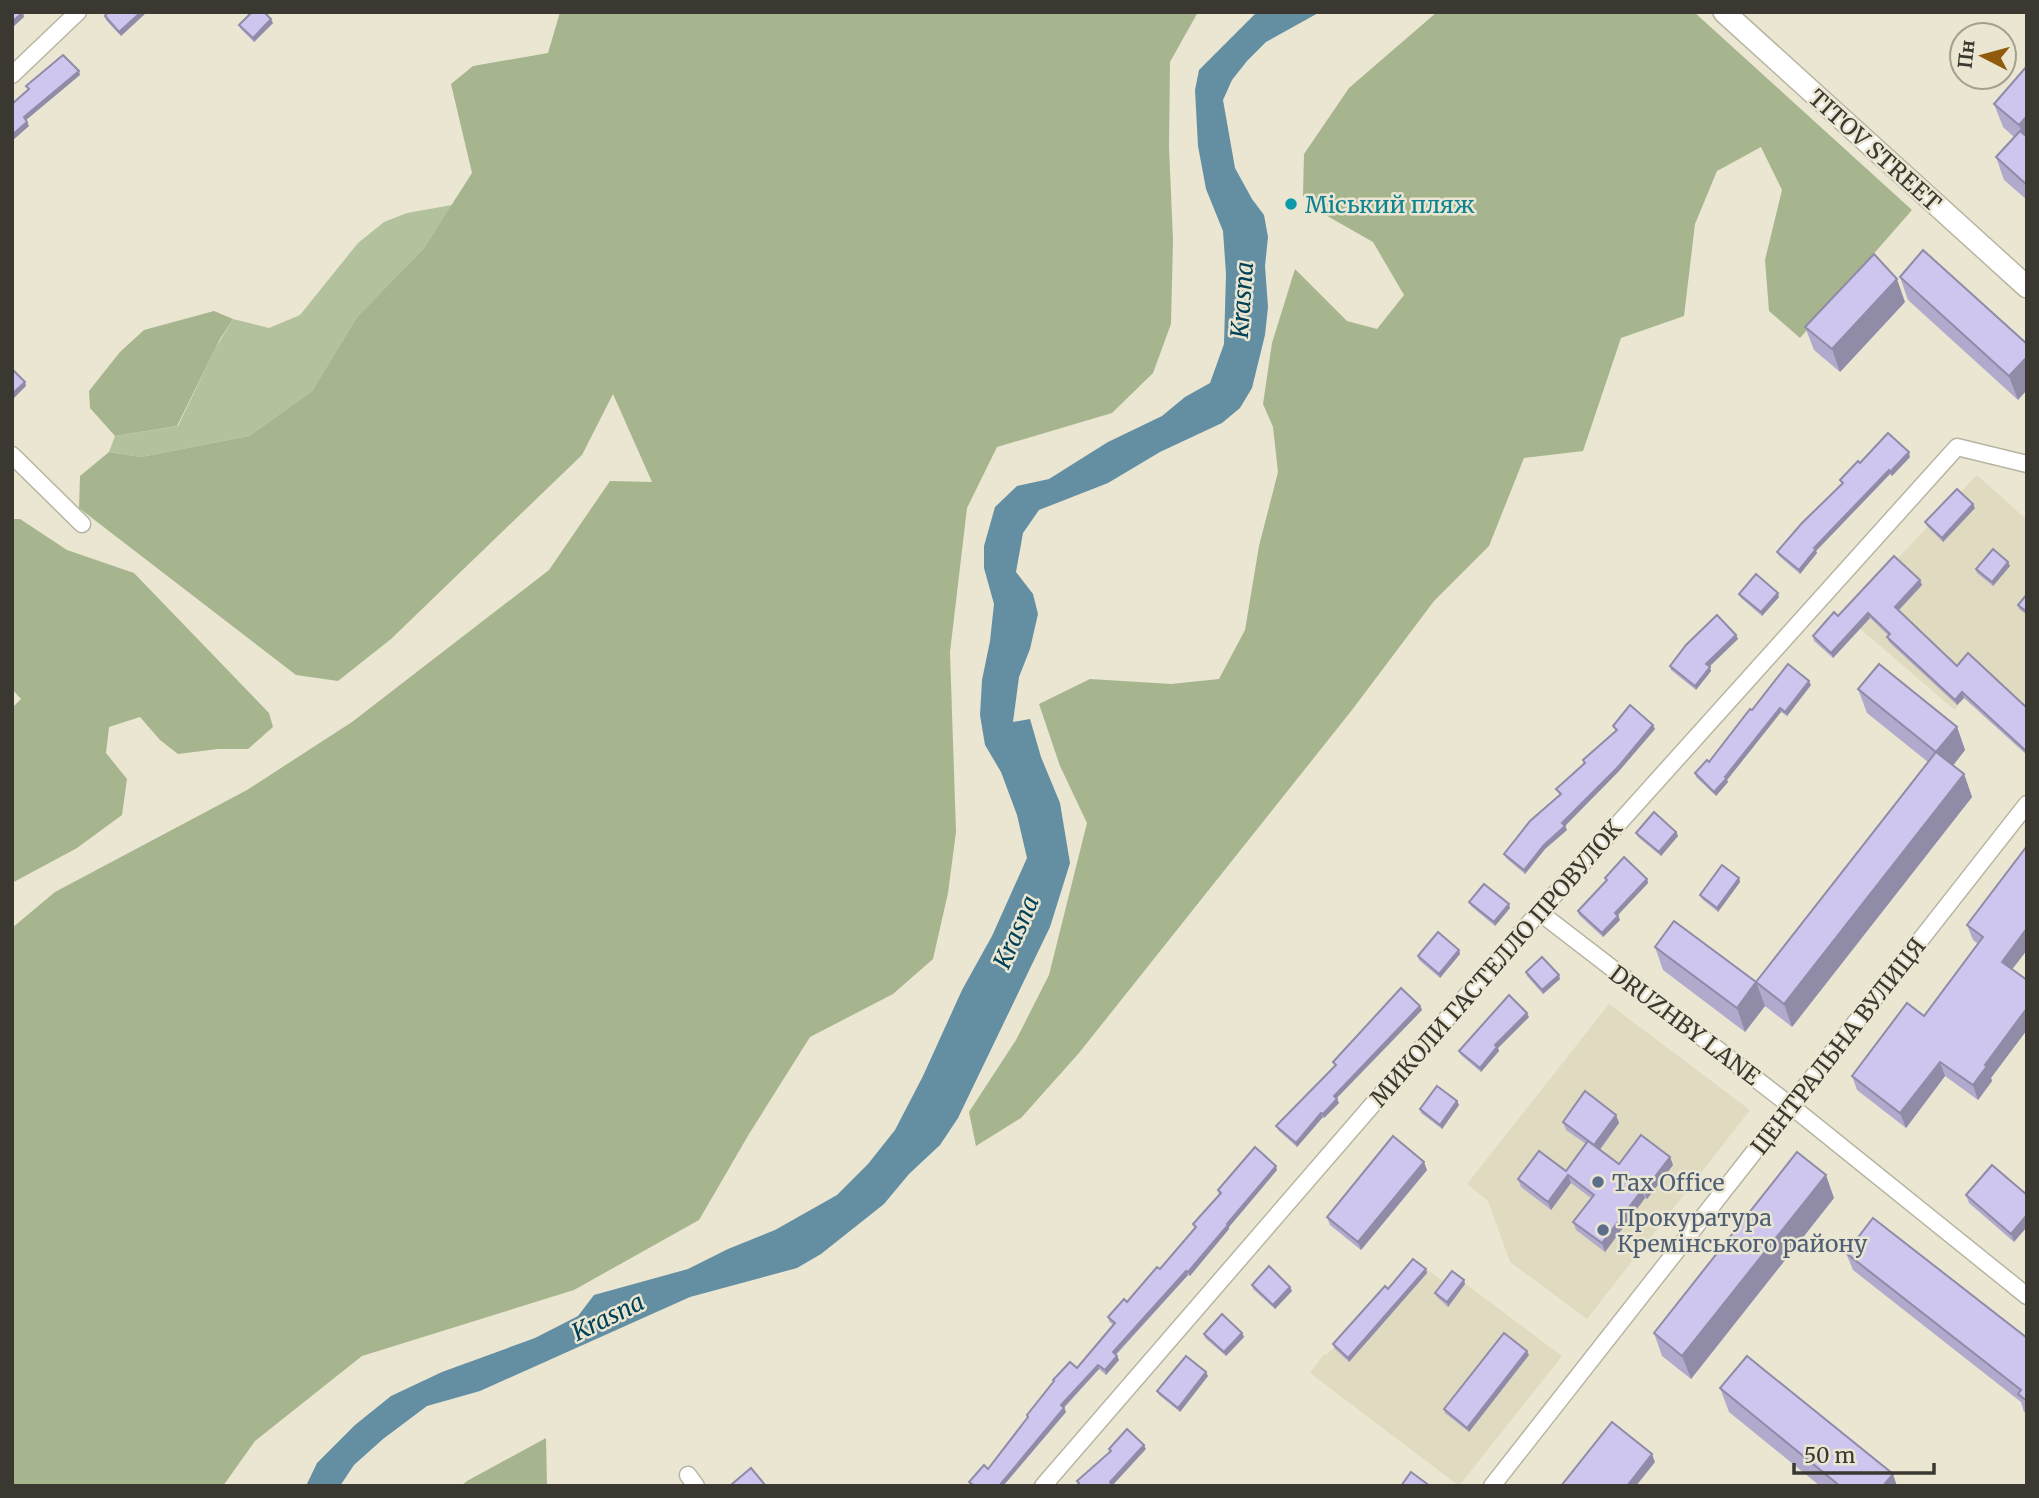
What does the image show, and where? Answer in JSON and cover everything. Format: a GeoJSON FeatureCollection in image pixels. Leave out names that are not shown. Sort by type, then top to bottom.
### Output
{"type":"FeatureCollection","features":[{"type":"Feature","properties":{"kind":"street"},"geometry":{"type":"LineString","coordinates":[[12,75],[78,12]]}},
{"type":"Feature","properties":{"kind":"street","name":"TITOV STREET"},"geometry":{"type":"LineString","coordinates":[[1724,12],[2027,287]]}},
{"type":"Feature","properties":{"kind":"street","name":"МИКОЛИ ГАСТЕЛЛО ПРОВУЛОК"},"geometry":{"type":"LineString","coordinates":[[1043,1486],[1538,912],[1957,447],[2027,464]]}},
{"type":"Feature","properties":{"kind":"street"},"geometry":{"type":"LineString","coordinates":[[12,455],[82,524]]}},
{"type":"Feature","properties":{"kind":"street","name":"ЦЕНТРАЛЬНА ВУЛИЦЯ"},"geometry":{"type":"LineString","coordinates":[[1492,1486],[2027,804]]}},
{"type":"Feature","properties":{"kind":"street","name":"DRUZHBY LANE"},"geometry":{"type":"LineString","coordinates":[[1538,912],[1791,1106],[2027,1296]]}},
{"type":"Feature","properties":{"kind":"shaded area"},"geometry":{"type":"Polygon","coordinates":[[[1977,475],[2027,520],[2027,755],[1964,698],[1955,710],[1844,615],[1977,475]]]}},
{"type":"Feature","properties":{"kind":"shaded area"},"geometry":{"type":"Polygon","coordinates":[[[1609,1004],[1750,1110],[1587,1319],[1510,1262],[1488,1201],[1467,1184],[1609,1004]]]}},
{"type":"Feature","properties":{"kind":"shaded area"},"geometry":{"type":"Polygon","coordinates":[[[1413,1259],[1447,1284],[1454,1275],[1562,1356],[1459,1486],[1310,1373],[1324,1354],[1334,1348],[1413,1259]]]}},
{"type":"Feature","properties":{"kind":"green space"},"geometry":{"type":"Polygon","coordinates":[[[560,12],[1198,12],[1170,62],[1169,147],[1173,240],[1171,324],[1153,373],[1112,413],[997,447],[967,508],[950,652],[956,832],[948,893],[933,959],[893,994],[810,1037],[699,1220],[574,1290],[362,1356],[255,1441],[223,1486],[12,1486],[12,928],[55,892],[247,790],[352,722],[549,570],[610,481],[652,482],[613,394],[582,455],[391,639],[338,681],[296,675],[79,508],[80,476],[109,452],[141,457],[249,436],[312,391],[357,317],[424,248],[472,173],[451,84],[473,66],[548,53],[560,12]]]}},
{"type":"Feature","properties":{"kind":"green space"},"geometry":{"type":"Polygon","coordinates":[[[1437,12],[1694,12],[1912,210],[1800,338],[1769,311],[1765,260],[1782,190],[1761,147],[1717,171],[1695,224],[1684,316],[1621,338],[1583,451],[1524,458],[1489,546],[1434,601],[1352,710],[1079,1053],[1021,1118],[976,1146],[969,1112],[1016,1040],[1049,975],[1087,823],[1060,766],[1039,704],[1090,679],[1171,684],[1219,679],[1245,630],[1259,546],[1278,472],[1273,427],[1263,404],[1272,343],[1295,269],[1347,321],[1377,329],[1404,295],[1373,242],[1322,213],[1303,196],[1304,154],[1349,88],[1437,12]]]}},
{"type":"Feature","properties":{"kind":"green space"},"geometry":{"type":"Polygon","coordinates":[[[452,205],[424,248],[357,317],[312,391],[249,436],[141,457],[109,452],[115,436],[178,426],[215,349],[233,319],[269,328],[300,315],[358,243],[384,222],[407,213],[452,205]]]}},
{"type":"Feature","properties":{"kind":"green space"},"geometry":{"type":"Polygon","coordinates":[[[214,311],[233,319],[220,339],[177,426],[115,436],[90,408],[89,391],[120,352],[144,330],[214,311]]]}},
{"type":"Feature","properties":{"kind":"green space"},"geometry":{"type":"Polygon","coordinates":[[[12,519],[20,519],[67,550],[134,573],[269,713],[273,727],[248,749],[218,749],[178,754],[160,740],[140,717],[109,727],[106,753],[127,779],[122,815],[77,848],[12,883],[12,708],[21,699],[12,689],[12,519]]]}},
{"type":"Feature","properties":{"kind":"green space"},"geometry":{"type":"Polygon","coordinates":[[[546,1438],[547,1486],[461,1486],[467,1481],[546,1438]]]}},
{"type":"Feature","properties":{"kind":"water","name":"Krasna"},"geometry":{"type":"Polygon","coordinates":[[[1257,12],[1320,12],[1266,42],[1232,80],[1223,100],[1235,168],[1264,215],[1268,237],[1265,266],[1268,307],[1265,335],[1252,388],[1240,408],[1222,423],[1160,452],[1108,483],[1039,510],[1023,533],[1016,572],[1033,594],[1038,614],[1030,649],[1019,677],[1013,722],[1030,719],[1041,757],[1060,803],[1070,863],[1050,927],[958,1118],[940,1145],[909,1174],[884,1204],[821,1254],[797,1268],[690,1297],[480,1391],[427,1406],[354,1465],[340,1486],[306,1486],[317,1463],[355,1425],[391,1396],[442,1372],[535,1338],[578,1316],[594,1295],[688,1269],[775,1230],[837,1195],[868,1164],[895,1130],[962,990],[992,936],[1027,858],[1017,815],[1001,772],[985,745],[980,715],[982,680],[994,604],[984,568],[984,546],[995,507],[1017,486],[1049,479],[1108,442],[1162,416],[1185,397],[1210,383],[1224,344],[1226,274],[1223,231],[1206,189],[1198,146],[1195,90],[1199,70],[1257,12]]]}},
{"type":"Feature","properties":{"kind":"building"},"geometry":{"type":"Polygon","coordinates":[[[12,12],[23,12],[12,22],[12,12]]]}},
{"type":"Feature","properties":{"kind":"building"},"geometry":{"type":"Polygon","coordinates":[[[108,12],[141,12],[119,32],[105,16],[108,12]]]}},
{"type":"Feature","properties":{"kind":"building"},"geometry":{"type":"Polygon","coordinates":[[[252,12],[264,12],[271,19],[253,38],[239,25],[252,12]]]}},
{"type":"Feature","properties":{"kind":"building"},"geometry":{"type":"Polygon","coordinates":[[[63,55],[79,71],[24,117],[27,122],[12,135],[12,104],[29,89],[26,86],[63,55]]]}},
{"type":"Feature","properties":{"kind":"building"},"geometry":{"type":"Polygon","coordinates":[[[2026,67],[2027,116],[2019,125],[1994,104],[2005,91],[2018,91],[2018,76],[2026,67]]]}},
{"type":"Feature","properties":{"kind":"building"},"geometry":{"type":"Polygon","coordinates":[[[2020,131],[2027,137],[2027,185],[1996,157],[2020,131]]]}},
{"type":"Feature","properties":{"kind":"building"},"geometry":{"type":"Polygon","coordinates":[[[1923,250],[2027,344],[2027,357],[2009,376],[1900,277],[1923,250]]]}},
{"type":"Feature","properties":{"kind":"building"},"geometry":{"type":"Polygon","coordinates":[[[1874,254],[1897,279],[1832,349],[1805,327],[1874,254]]]}},
{"type":"Feature","properties":{"kind":"building"},"geometry":{"type":"Polygon","coordinates":[[[12,369],[25,382],[12,394],[12,369]]]}},
{"type":"Feature","properties":{"kind":"building"},"geometry":{"type":"Polygon","coordinates":[[[1888,433],[1909,452],[1814,548],[1816,549],[1799,570],[1777,552],[1843,483],[1840,480],[1888,433]]]}},
{"type":"Feature","properties":{"kind":"building"},"geometry":{"type":"Polygon","coordinates":[[[1957,489],[1973,504],[1942,538],[1925,522],[1957,489]]]}},
{"type":"Feature","properties":{"kind":"building"},"geometry":{"type":"Polygon","coordinates":[[[1993,549],[2008,562],[1992,582],[1976,569],[1993,549]]]}},
{"type":"Feature","properties":{"kind":"building"},"geometry":{"type":"Polygon","coordinates":[[[1894,556],[1920,580],[1895,607],[1957,666],[1968,653],[2027,708],[2026,751],[1962,692],[1955,700],[1887,637],[1890,634],[1868,613],[1831,653],[1813,636],[1834,612],[1838,616],[1894,556]]]}},
{"type":"Feature","properties":{"kind":"building"},"geometry":{"type":"Polygon","coordinates":[[[1756,574],[1778,593],[1761,612],[1739,594],[1756,574]]]}},
{"type":"Feature","properties":{"kind":"building"},"geometry":{"type":"Polygon","coordinates":[[[2027,594],[2027,612],[2018,605],[2027,594]]]}},
{"type":"Feature","properties":{"kind":"building"},"geometry":{"type":"Polygon","coordinates":[[[1717,615],[1736,635],[1706,664],[1710,667],[1695,686],[1670,666],[1686,645],[1717,615]]]}},
{"type":"Feature","properties":{"kind":"building"},"geometry":{"type":"Polygon","coordinates":[[[1788,664],[1809,681],[1785,712],[1780,708],[1714,792],[1695,773],[1707,760],[1709,762],[1788,664]]]}},
{"type":"Feature","properties":{"kind":"building"},"geometry":{"type":"Polygon","coordinates":[[[1879,664],[1957,727],[1936,752],[1858,689],[1879,664]]]}},
{"type":"Feature","properties":{"kind":"building"},"geometry":{"type":"Polygon","coordinates":[[[1630,705],[1653,725],[1618,767],[1562,823],[1565,826],[1544,845],[1524,870],[1504,854],[1530,821],[1561,794],[1556,789],[1617,730],[1613,726],[1630,705]]]}},
{"type":"Feature","properties":{"kind":"building"},"geometry":{"type":"Polygon","coordinates":[[[1936,752],[1964,774],[1784,1004],[1756,982],[1936,752]]]}},
{"type":"Feature","properties":{"kind":"building"},"geometry":{"type":"Polygon","coordinates":[[[1654,812],[1676,832],[1659,852],[1636,833],[1654,812]]]}},
{"type":"Feature","properties":{"kind":"building"},"geometry":{"type":"Polygon","coordinates":[[[2027,846],[2027,928],[2002,962],[2027,980],[2027,1008],[1973,1085],[1940,1062],[1900,1113],[1852,1076],[1907,1003],[1924,1016],[1983,937],[1967,925],[2027,846]]]}},
{"type":"Feature","properties":{"kind":"building"},"geometry":{"type":"Polygon","coordinates":[[[1624,857],[1647,879],[1615,913],[1618,916],[1602,933],[1578,911],[1624,857]]]}},
{"type":"Feature","properties":{"kind":"building"},"geometry":{"type":"Polygon","coordinates":[[[1722,865],[1739,878],[1717,908],[1700,895],[1722,865]]]}},
{"type":"Feature","properties":{"kind":"building"},"geometry":{"type":"Polygon","coordinates":[[[1484,884],[1509,904],[1494,922],[1469,902],[1484,884]]]}},
{"type":"Feature","properties":{"kind":"building"},"geometry":{"type":"Polygon","coordinates":[[[1674,921],[1756,982],[1737,1008],[1655,947],[1674,921]]]}},
{"type":"Feature","properties":{"kind":"building"},"geometry":{"type":"Polygon","coordinates":[[[1438,932],[1459,950],[1439,974],[1418,956],[1438,932]]]}},
{"type":"Feature","properties":{"kind":"building"},"geometry":{"type":"Polygon","coordinates":[[[1542,957],[1559,975],[1542,990],[1526,972],[1542,957]]]}},
{"type":"Feature","properties":{"kind":"building"},"geometry":{"type":"Polygon","coordinates":[[[1401,988],[1420,1006],[1334,1096],[1337,1099],[1321,1113],[1296,1143],[1276,1126],[1336,1065],[1333,1062],[1401,988]]]}},
{"type":"Feature","properties":{"kind":"building"},"geometry":{"type":"Polygon","coordinates":[[[1509,995],[1527,1013],[1495,1045],[1497,1047],[1480,1068],[1459,1051],[1509,995]]]}},
{"type":"Feature","properties":{"kind":"building"},"geometry":{"type":"Polygon","coordinates":[[[1437,1086],[1457,1101],[1440,1125],[1420,1109],[1437,1086]]]}},
{"type":"Feature","properties":{"kind":"building"},"geometry":{"type":"Polygon","coordinates":[[[1585,1091],[1616,1115],[1594,1145],[1563,1122],[1585,1091]]]}},
{"type":"Feature","properties":{"kind":"building"},"geometry":{"type":"Polygon","coordinates":[[[1641,1135],[1670,1157],[1602,1243],[1573,1222],[1594,1195],[1568,1175],[1548,1202],[1518,1179],[1539,1151],[1566,1171],[1588,1141],[1619,1164],[1641,1135]]]}},
{"type":"Feature","properties":{"kind":"building"},"geometry":{"type":"Polygon","coordinates":[[[1393,1136],[1424,1162],[1358,1242],[1327,1217],[1393,1136]]]}},
{"type":"Feature","properties":{"kind":"building"},"geometry":{"type":"Polygon","coordinates":[[[1255,1147],[1276,1166],[1228,1225],[1113,1352],[1117,1356],[1105,1370],[1098,1365],[1061,1405],[1064,1408],[999,1486],[970,1486],[972,1484],[969,1482],[984,1465],[988,1469],[1053,1380],[1070,1362],[1077,1368],[1115,1323],[1108,1317],[1124,1299],[1127,1302],[1157,1267],[1160,1269],[1196,1227],[1193,1224],[1221,1193],[1218,1190],[1255,1147]]]}},
{"type":"Feature","properties":{"kind":"building"},"geometry":{"type":"Polygon","coordinates":[[[1797,1152],[1826,1175],[1682,1356],[1654,1333],[1797,1152]]]}},
{"type":"Feature","properties":{"kind":"building"},"geometry":{"type":"Polygon","coordinates":[[[1992,1165],[2027,1195],[2027,1215],[2011,1234],[1966,1195],[1992,1165]]]}},
{"type":"Feature","properties":{"kind":"building"},"geometry":{"type":"Polygon","coordinates":[[[1873,1218],[2027,1338],[2027,1401],[2018,1394],[2021,1390],[1846,1253],[1873,1218]]]}},
{"type":"Feature","properties":{"kind":"building"},"geometry":{"type":"Polygon","coordinates":[[[1413,1259],[1426,1269],[1348,1358],[1333,1344],[1385,1286],[1388,1289],[1413,1259]]]}},
{"type":"Feature","properties":{"kind":"building"},"geometry":{"type":"Polygon","coordinates":[[[1269,1266],[1290,1287],[1273,1305],[1252,1285],[1269,1266]]]}},
{"type":"Feature","properties":{"kind":"building"},"geometry":{"type":"Polygon","coordinates":[[[1452,1271],[1464,1280],[1447,1302],[1435,1293],[1452,1271]]]}},
{"type":"Feature","properties":{"kind":"building"},"geometry":{"type":"Polygon","coordinates":[[[1222,1314],[1242,1333],[1224,1352],[1204,1334],[1222,1314]]]}},
{"type":"Feature","properties":{"kind":"building"},"geometry":{"type":"Polygon","coordinates":[[[1504,1333],[1527,1351],[1467,1428],[1444,1409],[1504,1333]]]}},
{"type":"Feature","properties":{"kind":"building"},"geometry":{"type":"Polygon","coordinates":[[[1186,1356],[1206,1372],[1178,1408],[1157,1391],[1186,1356]]]}},
{"type":"Feature","properties":{"kind":"building"},"geometry":{"type":"Polygon","coordinates":[[[1747,1356],[1893,1474],[1883,1486],[1840,1486],[1720,1388],[1747,1356]]]}},
{"type":"Feature","properties":{"kind":"building"},"geometry":{"type":"Polygon","coordinates":[[[1612,1422],[1652,1454],[1627,1486],[1561,1486],[1612,1422]]]}},
{"type":"Feature","properties":{"kind":"building"},"geometry":{"type":"Polygon","coordinates":[[[1127,1429],[1144,1445],[1110,1482],[1113,1486],[1077,1486],[1077,1481],[1111,1451],[1109,1449],[1127,1429]]]}},
{"type":"Feature","properties":{"kind":"building"},"geometry":{"type":"Polygon","coordinates":[[[751,1468],[766,1486],[733,1486],[732,1484],[751,1468]]]}},
{"type":"Feature","properties":{"kind":"building"},"geometry":{"type":"Polygon","coordinates":[[[1411,1472],[1430,1486],[1401,1486],[1411,1472]]]}},
{"type":"Feature","properties":{"kind":"place","name":"Міський пляж"},"geometry":{"type":"Point","coordinates":[1291,204]}},
{"type":"Feature","properties":{"kind":"place","name":"Tax Office"},"geometry":{"type":"Point","coordinates":[1598,1182]}},
{"type":"Feature","properties":{"kind":"place","name":"Прокуратура Кремінського району"},"geometry":{"type":"Point","coordinates":[1603,1230]}}]}
